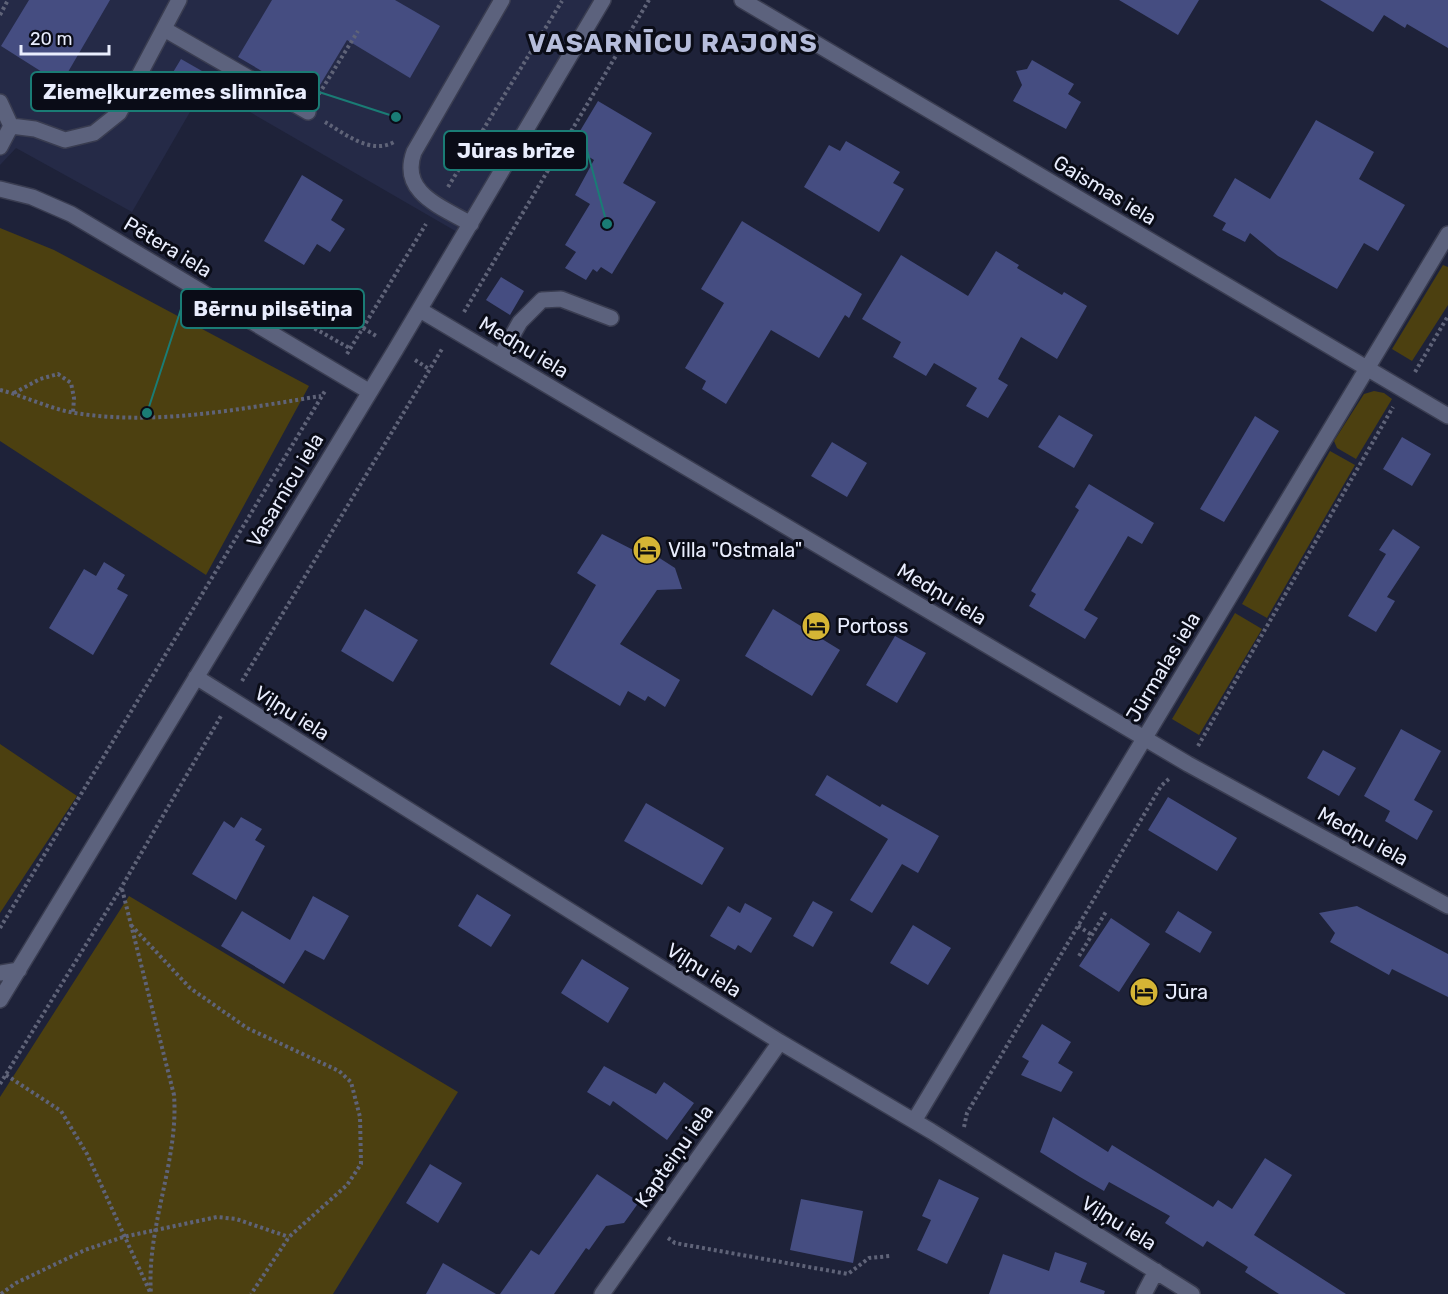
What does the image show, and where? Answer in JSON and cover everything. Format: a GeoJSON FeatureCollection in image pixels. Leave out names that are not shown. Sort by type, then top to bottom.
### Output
{"type":"FeatureCollection","features":[{"type":"Feature","properties":{"kind":"street"},"geometry":{"type":"LineString","coordinates":[[11,126],[35,129],[65,140],[94,133],[119,113],[179,0]]}},
{"type":"Feature","properties":{"kind":"street"},"geometry":{"type":"LineString","coordinates":[[471,224],[437,205],[419,191],[411,179],[409,165],[414,152],[502,0]]}},
{"type":"Feature","properties":{"kind":"street","name":"Vasarnīcu iela"},"geometry":{"type":"LineString","coordinates":[[0,1000],[420,310],[603,0]]}},
{"type":"Feature","properties":{"kind":"street","name":"Gaismas iela"},"geometry":{"type":"LineString","coordinates":[[742,0],[1448,416]]}},
{"type":"Feature","properties":{"kind":"street"},"geometry":{"type":"LineString","coordinates":[[164,29],[308,112]]}},
{"type":"Feature","properties":{"kind":"street"},"geometry":{"type":"LineString","coordinates":[[0,102],[11,126]]}},
{"type":"Feature","properties":{"kind":"street"},"geometry":{"type":"LineString","coordinates":[[0,147],[11,126]]}},
{"type":"Feature","properties":{"kind":"street","name":"Pētera iela"},"geometry":{"type":"LineString","coordinates":[[0,189],[32,197],[71,214],[370,392]]}},
{"type":"Feature","properties":{"kind":"street","name":"Jūrmalas iela"},"geometry":{"type":"LineString","coordinates":[[914,1121],[1448,234]]}},
{"type":"Feature","properties":{"kind":"street"},"geometry":{"type":"LineString","coordinates":[[500,357],[520,322],[542,300],[561,299],[610,318]]}},
{"type":"Feature","properties":{"kind":"street","name":"Medņu iela"},"geometry":{"type":"LineString","coordinates":[[420,310],[1144,738],[1448,906]]}},
{"type":"Feature","properties":{"kind":"street","name":"Viļņu iela"},"geometry":{"type":"LineString","coordinates":[[196,678],[780,1042],[914,1121],[1192,1294]]}},
{"type":"Feature","properties":{"kind":"street"},"geometry":{"type":"LineString","coordinates":[[0,973],[19,970]]}},
{"type":"Feature","properties":{"kind":"street","name":"Kapteiņu iela"},"geometry":{"type":"LineString","coordinates":[[602,1294],[780,1042]]}},
{"type":"Feature","properties":{"kind":"street"},"geometry":{"type":"LineString","coordinates":[[1144,1294],[1156,1271]]}},
{"type":"Feature","properties":{"kind":"path"},"geometry":{"type":"LineString","coordinates":[[0,15],[8,0]]}},
{"type":"Feature","properties":{"kind":"path"},"geometry":{"type":"LineString","coordinates":[[0,928],[562,0]]}},
{"type":"Feature","properties":{"kind":"path"},"geometry":{"type":"LineString","coordinates":[[466,309],[649,0]]}},
{"type":"Feature","properties":{"kind":"path"},"geometry":{"type":"LineString","coordinates":[[358,31],[308,112],[361,144],[386,147],[401,139]]}},
{"type":"Feature","properties":{"kind":"path"},"geometry":{"type":"LineString","coordinates":[[1412,377],[1448,316]]}},
{"type":"Feature","properties":{"kind":"path"},"geometry":{"type":"LineString","coordinates":[[242,681],[429,369]]}},
{"type":"Feature","properties":{"kind":"path"},"geometry":{"type":"LineString","coordinates":[[14,394],[40,379],[58,374],[71,382],[74,398],[73,413]]}},
{"type":"Feature","properties":{"kind":"path"},"geometry":{"type":"LineString","coordinates":[[0,390],[73,413],[143,418],[211,414],[322,396]]}},
{"type":"Feature","properties":{"kind":"path"},"geometry":{"type":"LineString","coordinates":[[0,1084],[121,888],[224,710]]}},
{"type":"Feature","properties":{"kind":"path"},"geometry":{"type":"LineString","coordinates":[[121,888],[174,1095],[176,1117],[154,1231],[150,1293]]}},
{"type":"Feature","properties":{"kind":"path"},"geometry":{"type":"LineString","coordinates":[[1079,956],[1107,910]]}},
{"type":"Feature","properties":{"kind":"path"},"geometry":{"type":"LineString","coordinates":[[131,925],[190,988],[247,1028],[339,1071],[351,1082],[360,1117],[361,1164],[347,1185],[289,1237],[251,1294]]}},
{"type":"Feature","properties":{"kind":"path"},"geometry":{"type":"LineString","coordinates":[[1078,926],[1092,935]]}},
{"type":"Feature","properties":{"kind":"path"},"geometry":{"type":"LineString","coordinates":[[6,1076],[60,1111],[87,1154],[150,1293]]}},
{"type":"Feature","properties":{"kind":"path"},"geometry":{"type":"LineString","coordinates":[[1,1294],[16,1283],[84,1250],[123,1237],[217,1217],[236,1219],[289,1237]]}},
{"type":"Feature","properties":{"kind":"path"},"geometry":{"type":"LineString","coordinates":[[650,1226],[675,1243],[848,1274],[868,1258],[890,1256]]}},
{"type":"Feature","properties":{"kind":"shaded area"},"geometry":{"type":"Polygon","coordinates":[[[0,0],[603,0],[464,236],[205,86],[132,212],[16,148],[0,165],[0,0]]]}},
{"type":"Feature","properties":{"kind":"shaded area"},"geometry":{"type":"Polygon","coordinates":[[[0,228],[54,250],[309,386],[206,575],[0,441],[0,228]]]}},
{"type":"Feature","properties":{"kind":"shaded area"},"geometry":{"type":"Polygon","coordinates":[[[1443,265],[1448,267],[1448,305],[1412,361],[1392,349],[1443,265]]]}},
{"type":"Feature","properties":{"kind":"shaded area"},"geometry":{"type":"Polygon","coordinates":[[[1374,391],[1384,393],[1392,399],[1356,459],[1337,448],[1334,441],[1364,394],[1374,391]]]}},
{"type":"Feature","properties":{"kind":"shaded area"},"geometry":{"type":"Polygon","coordinates":[[[1330,451],[1355,465],[1267,618],[1242,604],[1330,451]]]}},
{"type":"Feature","properties":{"kind":"shaded area"},"geometry":{"type":"Polygon","coordinates":[[[1235,613],[1262,629],[1199,735],[1172,719],[1235,613]]]}},
{"type":"Feature","properties":{"kind":"shaded area"},"geometry":{"type":"Polygon","coordinates":[[[0,744],[77,796],[0,913],[0,744]]]}},
{"type":"Feature","properties":{"kind":"shaded area"},"geometry":{"type":"Polygon","coordinates":[[[129,896],[458,1092],[333,1294],[0,1294],[0,1097],[129,896]]]}},
{"type":"Feature","properties":{"kind":"building"},"geometry":{"type":"Polygon","coordinates":[[[29,0],[110,0],[61,84],[1,46],[29,0]]]}},
{"type":"Feature","properties":{"kind":"building"},"geometry":{"type":"Polygon","coordinates":[[[272,0],[395,0],[440,26],[410,78],[347,40],[311,100],[238,57],[272,0]]]}},
{"type":"Feature","properties":{"kind":"building"},"geometry":{"type":"Polygon","coordinates":[[[1119,0],[1199,0],[1178,35],[1119,0]]]}},
{"type":"Feature","properties":{"kind":"building"},"geometry":{"type":"Polygon","coordinates":[[[1320,0],[1448,0],[1448,48],[1407,24],[1405,28],[1384,15],[1373,32],[1320,0]]]}},
{"type":"Feature","properties":{"kind":"building"},"geometry":{"type":"Polygon","coordinates":[[[181,59],[209,75],[191,106],[163,89],[181,59]]]}},
{"type":"Feature","properties":{"kind":"building"},"geometry":{"type":"Polygon","coordinates":[[[1032,60],[1074,84],[1068,94],[1081,102],[1066,129],[1013,101],[1022,85],[1016,71],[1027,69],[1032,60]]]}},
{"type":"Feature","properties":{"kind":"building"},"geometry":{"type":"Polygon","coordinates":[[[598,101],[652,133],[623,183],[656,202],[612,274],[601,267],[597,272],[593,269],[586,280],[565,268],[576,252],[565,245],[590,204],[575,195],[594,160],[571,146],[598,101]]]}},
{"type":"Feature","properties":{"kind":"building"},"geometry":{"type":"Polygon","coordinates":[[[1316,120],[1374,152],[1359,179],[1405,205],[1378,251],[1364,243],[1337,289],[1278,256],[1250,233],[1245,242],[1222,230],[1226,223],[1213,216],[1235,178],[1270,199],[1316,120]]]}},
{"type":"Feature","properties":{"kind":"building"},"geometry":{"type":"Polygon","coordinates":[[[846,141],[900,172],[893,183],[904,189],[879,232],[804,187],[829,145],[840,151],[846,141]]]}},
{"type":"Feature","properties":{"kind":"building"},"geometry":{"type":"Polygon","coordinates":[[[302,175],[343,200],[331,220],[345,229],[330,252],[317,244],[304,265],[264,241],[302,175]]]}},
{"type":"Feature","properties":{"kind":"building"},"geometry":{"type":"Polygon","coordinates":[[[742,221],[862,294],[849,318],[845,315],[819,358],[771,330],[726,404],[702,389],[706,381],[685,368],[724,303],[701,289],[742,221]]]}},
{"type":"Feature","properties":{"kind":"building"},"geometry":{"type":"Polygon","coordinates":[[[996,251],[1019,265],[1017,268],[1062,295],[1064,292],[1087,306],[1057,359],[1021,337],[998,379],[1008,385],[988,418],[966,406],[977,388],[934,363],[926,376],[893,357],[901,342],[862,319],[901,255],[968,296],[996,251]]]}},
{"type":"Feature","properties":{"kind":"building"},"geometry":{"type":"Polygon","coordinates":[[[501,277],[524,291],[510,315],[486,300],[501,277]]]}},
{"type":"Feature","properties":{"kind":"building"},"geometry":{"type":"Polygon","coordinates":[[[1059,415],[1093,435],[1074,468],[1038,447],[1059,415]]]}},
{"type":"Feature","properties":{"kind":"building"},"geometry":{"type":"Polygon","coordinates":[[[1255,416],[1279,431],[1224,522],[1200,509],[1255,416]]]}},
{"type":"Feature","properties":{"kind":"building"},"geometry":{"type":"Polygon","coordinates":[[[1402,437],[1431,454],[1412,486],[1383,469],[1402,437]]]}},
{"type":"Feature","properties":{"kind":"building"},"geometry":{"type":"Polygon","coordinates":[[[832,442],[867,463],[847,497],[811,476],[832,442]]]}},
{"type":"Feature","properties":{"kind":"building"},"geometry":{"type":"Polygon","coordinates":[[[1089,484],[1154,523],[1142,544],[1128,536],[1084,610],[1098,618],[1085,639],[1029,606],[1036,594],[1031,591],[1079,510],[1075,507],[1089,484]]]}},
{"type":"Feature","properties":{"kind":"building"},"geometry":{"type":"Polygon","coordinates":[[[1393,529],[1420,547],[1387,597],[1395,601],[1376,632],[1348,616],[1386,554],[1379,550],[1393,529]]]}},
{"type":"Feature","properties":{"kind":"building"},"geometry":{"type":"Polygon","coordinates":[[[602,534],[645,556],[647,550],[675,568],[682,589],[657,590],[620,644],[680,680],[665,707],[648,696],[645,701],[628,691],[620,706],[550,664],[596,585],[577,573],[602,534]]]}},
{"type":"Feature","properties":{"kind":"building"},"geometry":{"type":"Polygon","coordinates":[[[104,562],[125,575],[117,589],[128,595],[93,655],[49,628],[84,569],[96,576],[104,562]]]}},
{"type":"Feature","properties":{"kind":"building"},"geometry":{"type":"Polygon","coordinates":[[[365,609],[418,640],[393,682],[341,651],[365,609]]]}},
{"type":"Feature","properties":{"kind":"building"},"geometry":{"type":"Polygon","coordinates":[[[773,609],[840,650],[812,696],[745,656],[773,609]]]}},
{"type":"Feature","properties":{"kind":"building"},"geometry":{"type":"Polygon","coordinates":[[[895,636],[926,653],[897,703],[866,685],[895,636]]]}},
{"type":"Feature","properties":{"kind":"building"},"geometry":{"type":"Polygon","coordinates":[[[1401,729],[1441,751],[1414,800],[1433,811],[1417,840],[1385,821],[1390,811],[1364,796],[1401,729]]]}},
{"type":"Feature","properties":{"kind":"building"},"geometry":{"type":"Polygon","coordinates":[[[1323,750],[1356,768],[1339,796],[1307,778],[1323,750]]]}},
{"type":"Feature","properties":{"kind":"building"},"geometry":{"type":"Polygon","coordinates":[[[827,775],[880,807],[882,804],[939,836],[918,873],[902,864],[872,913],[850,900],[888,839],[815,795],[827,775]]]}},
{"type":"Feature","properties":{"kind":"building"},"geometry":{"type":"Polygon","coordinates":[[[1168,797],[1237,838],[1217,871],[1148,830],[1168,797]]]}},
{"type":"Feature","properties":{"kind":"building"},"geometry":{"type":"Polygon","coordinates":[[[646,803],[724,848],[702,885],[624,841],[646,803]]]}},
{"type":"Feature","properties":{"kind":"building"},"geometry":{"type":"Polygon","coordinates":[[[241,817],[262,829],[255,840],[265,846],[236,900],[192,874],[224,821],[234,828],[241,817]]]}},
{"type":"Feature","properties":{"kind":"building"},"geometry":{"type":"Polygon","coordinates":[[[477,894],[511,915],[491,947],[458,926],[477,894]]]}},
{"type":"Feature","properties":{"kind":"building"},"geometry":{"type":"Polygon","coordinates":[[[313,896],[349,916],[324,960],[305,950],[284,984],[221,946],[242,911],[290,940],[313,896]]]}},
{"type":"Feature","properties":{"kind":"building"},"geometry":{"type":"Polygon","coordinates":[[[813,901],[833,912],[813,947],[793,936],[813,901]]]}},
{"type":"Feature","properties":{"kind":"building"},"geometry":{"type":"Polygon","coordinates":[[[745,903],[772,918],[751,953],[738,945],[735,950],[710,936],[728,906],[740,913],[745,903]]]}},
{"type":"Feature","properties":{"kind":"building"},"geometry":{"type":"Polygon","coordinates":[[[1357,906],[1448,954],[1448,997],[1392,969],[1389,975],[1330,942],[1335,933],[1319,913],[1357,906]]]}},
{"type":"Feature","properties":{"kind":"building"},"geometry":{"type":"Polygon","coordinates":[[[1178,911],[1212,932],[1200,953],[1165,932],[1178,911]]]}},
{"type":"Feature","properties":{"kind":"building"},"geometry":{"type":"Polygon","coordinates":[[[1111,918],[1150,944],[1119,992],[1079,966],[1111,918]]]}},
{"type":"Feature","properties":{"kind":"building"},"geometry":{"type":"Polygon","coordinates":[[[913,925],[951,948],[928,985],[890,963],[913,925]]]}},
{"type":"Feature","properties":{"kind":"building"},"geometry":{"type":"Polygon","coordinates":[[[582,959],[629,988],[608,1023],[561,993],[582,959]]]}},
{"type":"Feature","properties":{"kind":"building"},"geometry":{"type":"Polygon","coordinates":[[[1042,1024],[1071,1042],[1058,1063],[1073,1072],[1061,1092],[1021,1075],[1029,1061],[1022,1057],[1042,1024]]]}},
{"type":"Feature","properties":{"kind":"building"},"geometry":{"type":"Polygon","coordinates":[[[604,1066],[656,1094],[664,1082],[694,1103],[667,1140],[613,1101],[610,1106],[587,1092],[604,1066]]]}},
{"type":"Feature","properties":{"kind":"building"},"geometry":{"type":"Polygon","coordinates":[[[1053,1117],[1108,1152],[1112,1145],[1213,1207],[1218,1200],[1232,1209],[1265,1158],[1292,1175],[1254,1235],[1346,1294],[1279,1294],[1245,1272],[1248,1267],[1207,1241],[1203,1247],[1165,1223],[1170,1216],[1109,1182],[1104,1191],[1080,1177],[1040,1152],[1053,1117]]]}},
{"type":"Feature","properties":{"kind":"building"},"geometry":{"type":"Polygon","coordinates":[[[430,1164],[462,1183],[438,1223],[406,1203],[430,1164]]]}},
{"type":"Feature","properties":{"kind":"building"},"geometry":{"type":"Polygon","coordinates":[[[597,1174],[639,1202],[624,1223],[606,1226],[589,1250],[586,1248],[554,1294],[500,1294],[531,1250],[539,1255],[597,1174]]]}},
{"type":"Feature","properties":{"kind":"building"},"geometry":{"type":"Polygon","coordinates":[[[939,1179],[979,1198],[947,1264],[917,1250],[931,1220],[922,1216],[939,1179]]]}},
{"type":"Feature","properties":{"kind":"building"},"geometry":{"type":"Polygon","coordinates":[[[801,1199],[863,1211],[853,1263],[790,1250],[801,1199]]]}},
{"type":"Feature","properties":{"kind":"building"},"geometry":{"type":"Polygon","coordinates":[[[1055,1252],[1087,1263],[1080,1282],[1105,1291],[1104,1294],[989,1294],[1003,1254],[1049,1271],[1055,1252]]]}},
{"type":"Feature","properties":{"kind":"building"},"geometry":{"type":"Polygon","coordinates":[[[443,1263],[496,1294],[426,1294],[443,1263]]]}},
{"type":"Feature","properties":{"kind":"place","name":"Ziemeļkurzemes slimnīca"},"geometry":{"type":"Point","coordinates":[396,117]}},
{"type":"Feature","properties":{"kind":"place","name":"Jūras brīze"},"geometry":{"type":"Point","coordinates":[607,224]}},
{"type":"Feature","properties":{"kind":"place","name":"Bērnu pilsētiņa"},"geometry":{"type":"Point","coordinates":[147,413]}},
{"type":"Feature","properties":{"kind":"place","name":"Villa \"Ostmala\""},"geometry":{"type":"Point","coordinates":[647,550]}},
{"type":"Feature","properties":{"kind":"place","name":"Portoss"},"geometry":{"type":"Point","coordinates":[816,626]}},
{"type":"Feature","properties":{"kind":"place","name":"Jūra"},"geometry":{"type":"Point","coordinates":[1144,992]}},
{"type":"Feature","properties":{"kind":"district","name":"VASARNĪCU RAJONS"},"geometry":{"type":"Point","coordinates":[673,43]}}]}
